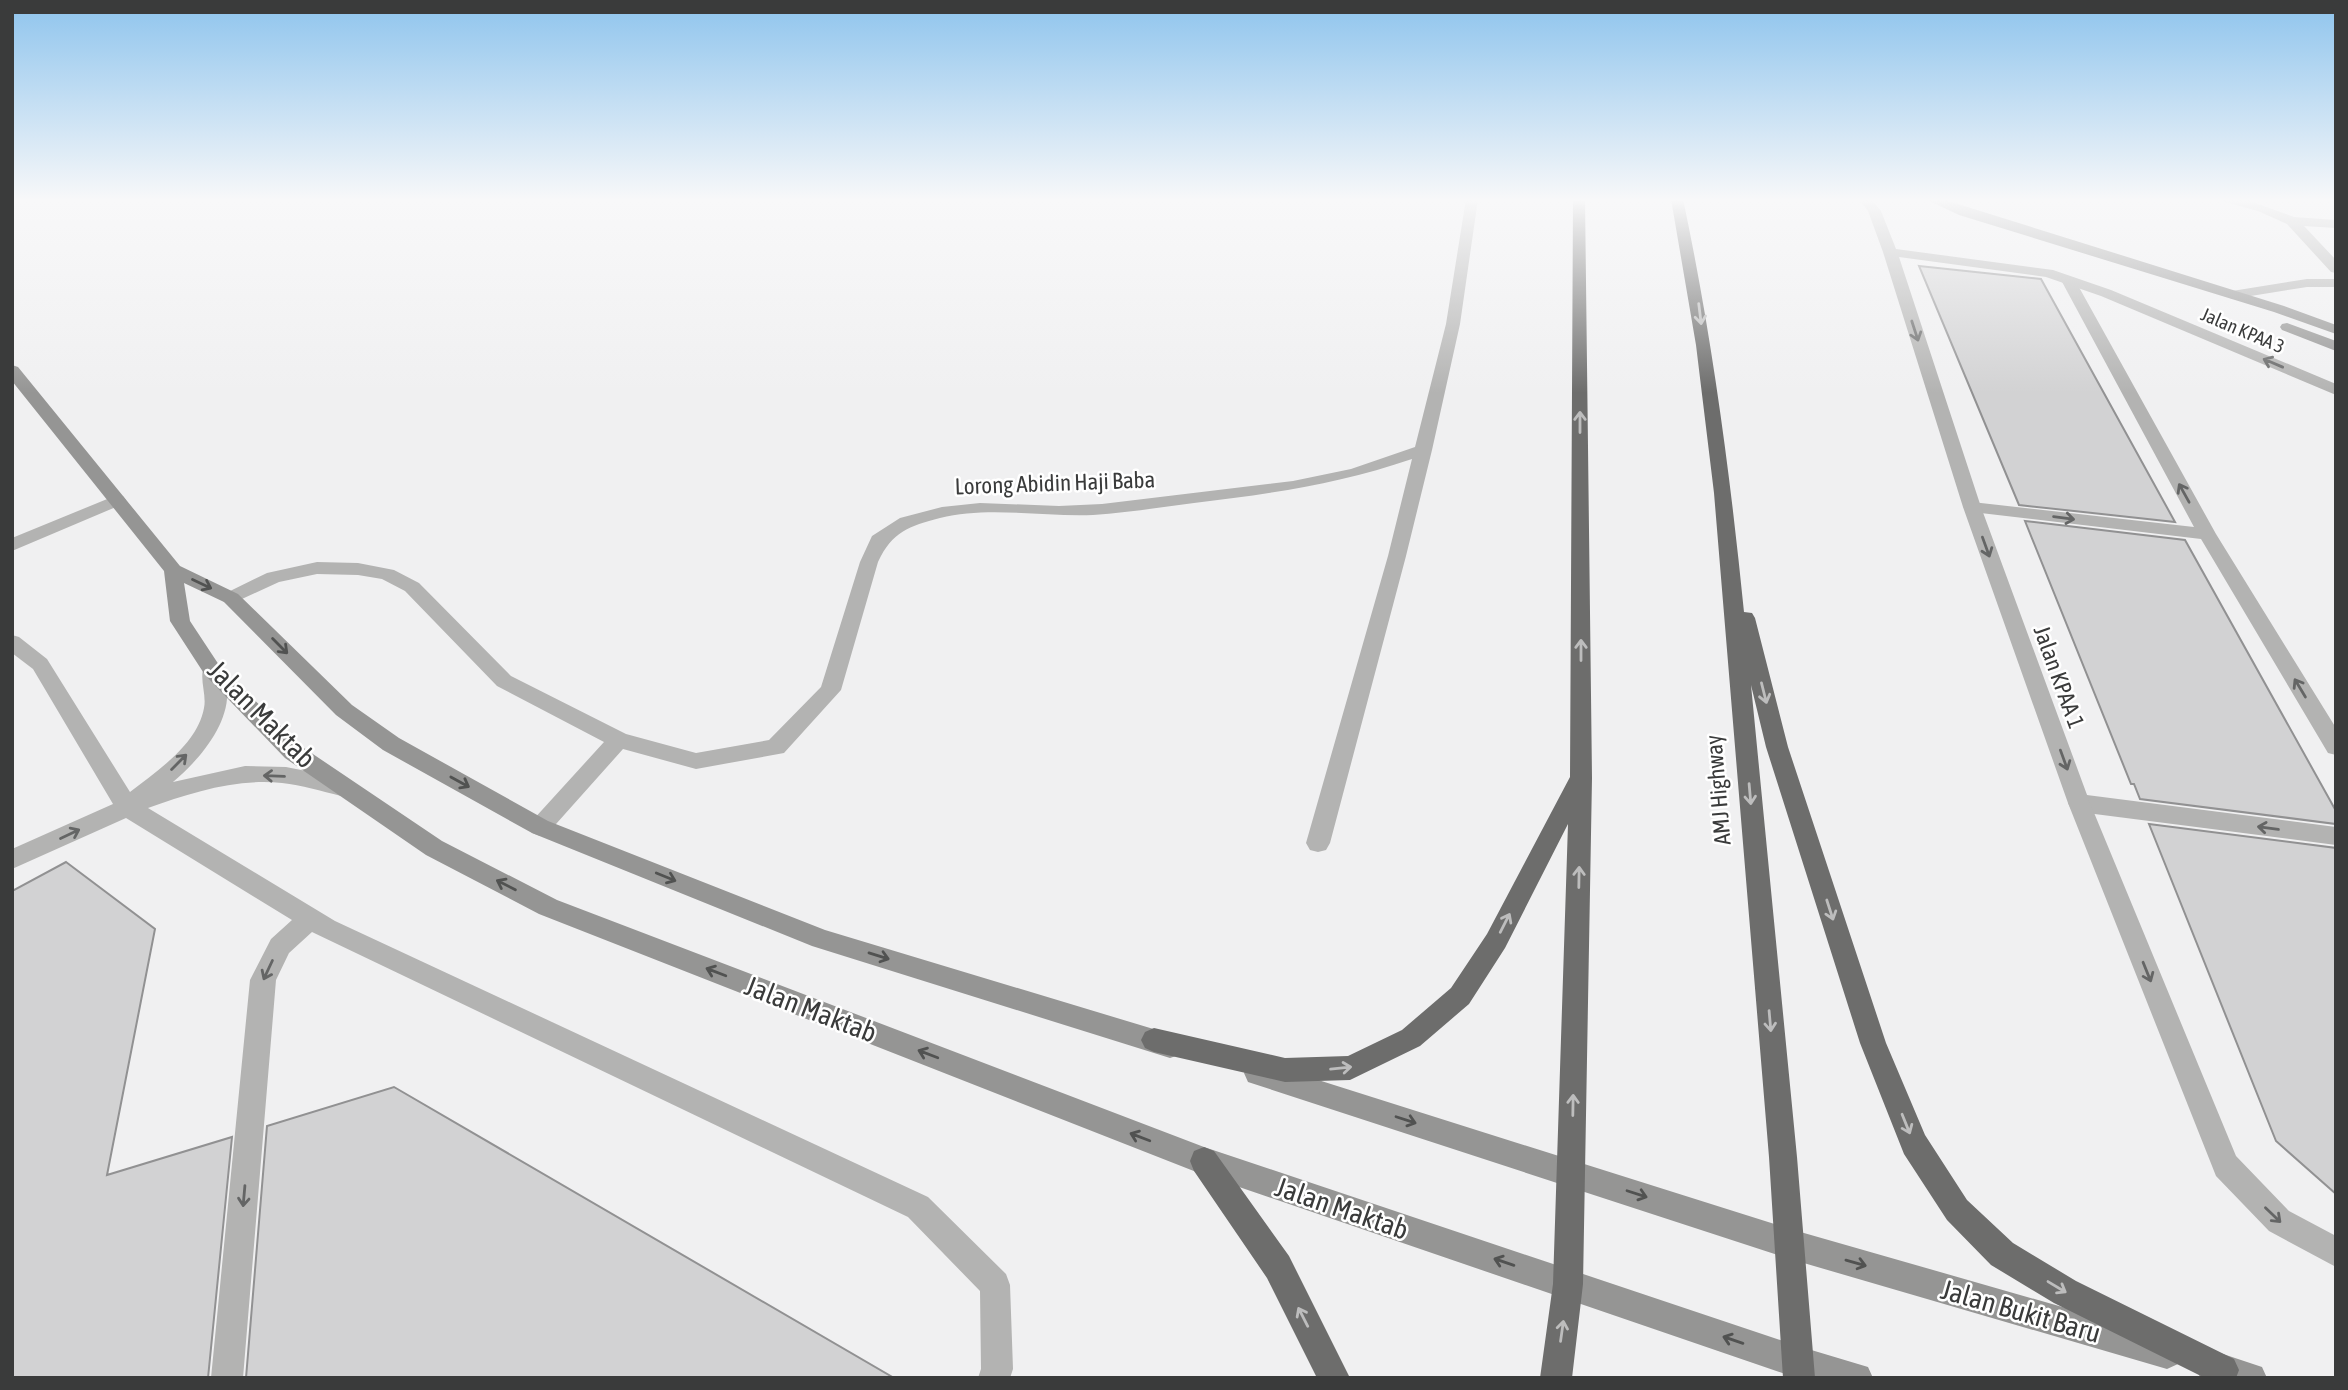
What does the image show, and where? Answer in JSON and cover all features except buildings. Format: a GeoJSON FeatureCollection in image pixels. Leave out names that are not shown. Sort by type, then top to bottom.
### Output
{"type":"FeatureCollection","features":[{"type":"Feature","properties":{"kind":"highway"},"geometry":{"type":"LineString","coordinates":[[1556,1378],[1568,1284],[1581,778],[1580,264]]}},
{"type":"Feature","properties":{"kind":"highway","name":"AMJ Highway"},"geometry":{"type":"LineString","coordinates":[[1691,264],[1697,290],[1729,555],[1790,1244],[1798,1370]]}},
{"type":"Feature","properties":{"kind":"highway"},"geometry":{"type":"LineString","coordinates":[[1729,555],[1777,747],[1873,1043],[1914,1144],[1957,1210],[2002,1254],[2065,1292],[2237,1374]]}},
{"type":"Feature","properties":{"kind":"highway"},"geometry":{"type":"LineString","coordinates":[[1154,1040],[1285,1070],[1350,1068],[1411,1038],[1460,996],[1482,963],[1581,778]]}},
{"type":"Feature","properties":{"kind":"highway"},"geometry":{"type":"LineString","coordinates":[[1203,1161],[1278,1267],[1334,1378]]}},
{"type":"Feature","properties":{"kind":"main road"},"geometry":{"type":"LineString","coordinates":[[2130,264],[2336,330]]}},
{"type":"Feature","properties":{"kind":"main road"},"geometry":{"type":"LineString","coordinates":[[2232,295],[2252,312],[2336,346]]}},
{"type":"Feature","properties":{"kind":"main road"},"geometry":{"type":"LineString","coordinates":[[12,369],[173,570],[232,598],[344,710],[391,744],[540,827],[821,939],[1154,1040],[1572,1173]]}},
{"type":"Feature","properties":{"kind":"main road","name":"Jalan Maktab"},"geometry":{"type":"LineString","coordinates":[[173,570],[180,621],[212,670],[293,752],[434,848],[548,907],[1203,1161],[1568,1284],[1798,1370]]}},
{"type":"Feature","properties":{"kind":"main road","name":"Jalan Bukit Baru"},"geometry":{"type":"LineString","coordinates":[[1572,1173],[1790,1244],[2237,1374]]}},
{"type":"Feature","properties":{"kind":"main road"},"geometry":{"type":"LineString","coordinates":[[1798,1370],[1857,1378]]}},
{"type":"Feature","properties":{"kind":"street"},"geometry":{"type":"LineString","coordinates":[[1318,843],[1397,556],[1452,324],[1462,264]]}},
{"type":"Feature","properties":{"kind":"street","name":"Jalan KPAA 1"},"geometry":{"type":"LineString","coordinates":[[1894,264],[1972,507],[2079,803],[2226,1166],[2279,1221],[2336,1252]]}},
{"type":"Feature","properties":{"kind":"street","name":"Jalan KPAA 3"},"geometry":{"type":"LineString","coordinates":[[1996,264],[2048,273],[2106,293],[2336,390]]}},
{"type":"Feature","properties":{"kind":"street"},"geometry":{"type":"LineString","coordinates":[[2068,280],[2207,534],[2336,747]]}},
{"type":"Feature","properties":{"kind":"street"},"geometry":{"type":"LineString","coordinates":[[2232,295],[2307,283],[2336,284]]}},
{"type":"Feature","properties":{"kind":"street","name":"Lorong Abidin Haji Baba"},"geometry":{"type":"LineString","coordinates":[[232,598],[274,577],[317,568],[358,569],[387,574],[412,587],[504,681],[618,740],[696,761],[776,747],[831,690],[869,562],[879,540],[906,522],[942,512],[980,508],[1059,511],[1102,509],[1293,486],[1355,473],[1423,450]]}},
{"type":"Feature","properties":{"kind":"street"},"geometry":{"type":"LineString","coordinates":[[12,545],[117,500]]}},
{"type":"Feature","properties":{"kind":"street"},"geometry":{"type":"LineString","coordinates":[[1972,507],[2207,534]]}},
{"type":"Feature","properties":{"kind":"street"},"geometry":{"type":"LineString","coordinates":[[12,642],[40,664],[127,807],[326,928],[918,1208],[995,1285],[995,1378]]}},
{"type":"Feature","properties":{"kind":"street"},"geometry":{"type":"LineString","coordinates":[[127,807],[177,765],[204,735],[215,707],[212,670]]}},
{"type":"Feature","properties":{"kind":"street"},"geometry":{"type":"LineString","coordinates":[[540,827],[618,740]]}},
{"type":"Feature","properties":{"kind":"street"},"geometry":{"type":"LineString","coordinates":[[12,860],[127,807],[225,778],[277,774],[341,787]]}},
{"type":"Feature","properties":{"kind":"street"},"geometry":{"type":"LineString","coordinates":[[2079,803],[2336,836]]}},
{"type":"Feature","properties":{"kind":"street"},"geometry":{"type":"LineString","coordinates":[[227,1378],[263,980],[280,946],[310,918]]}}]}
